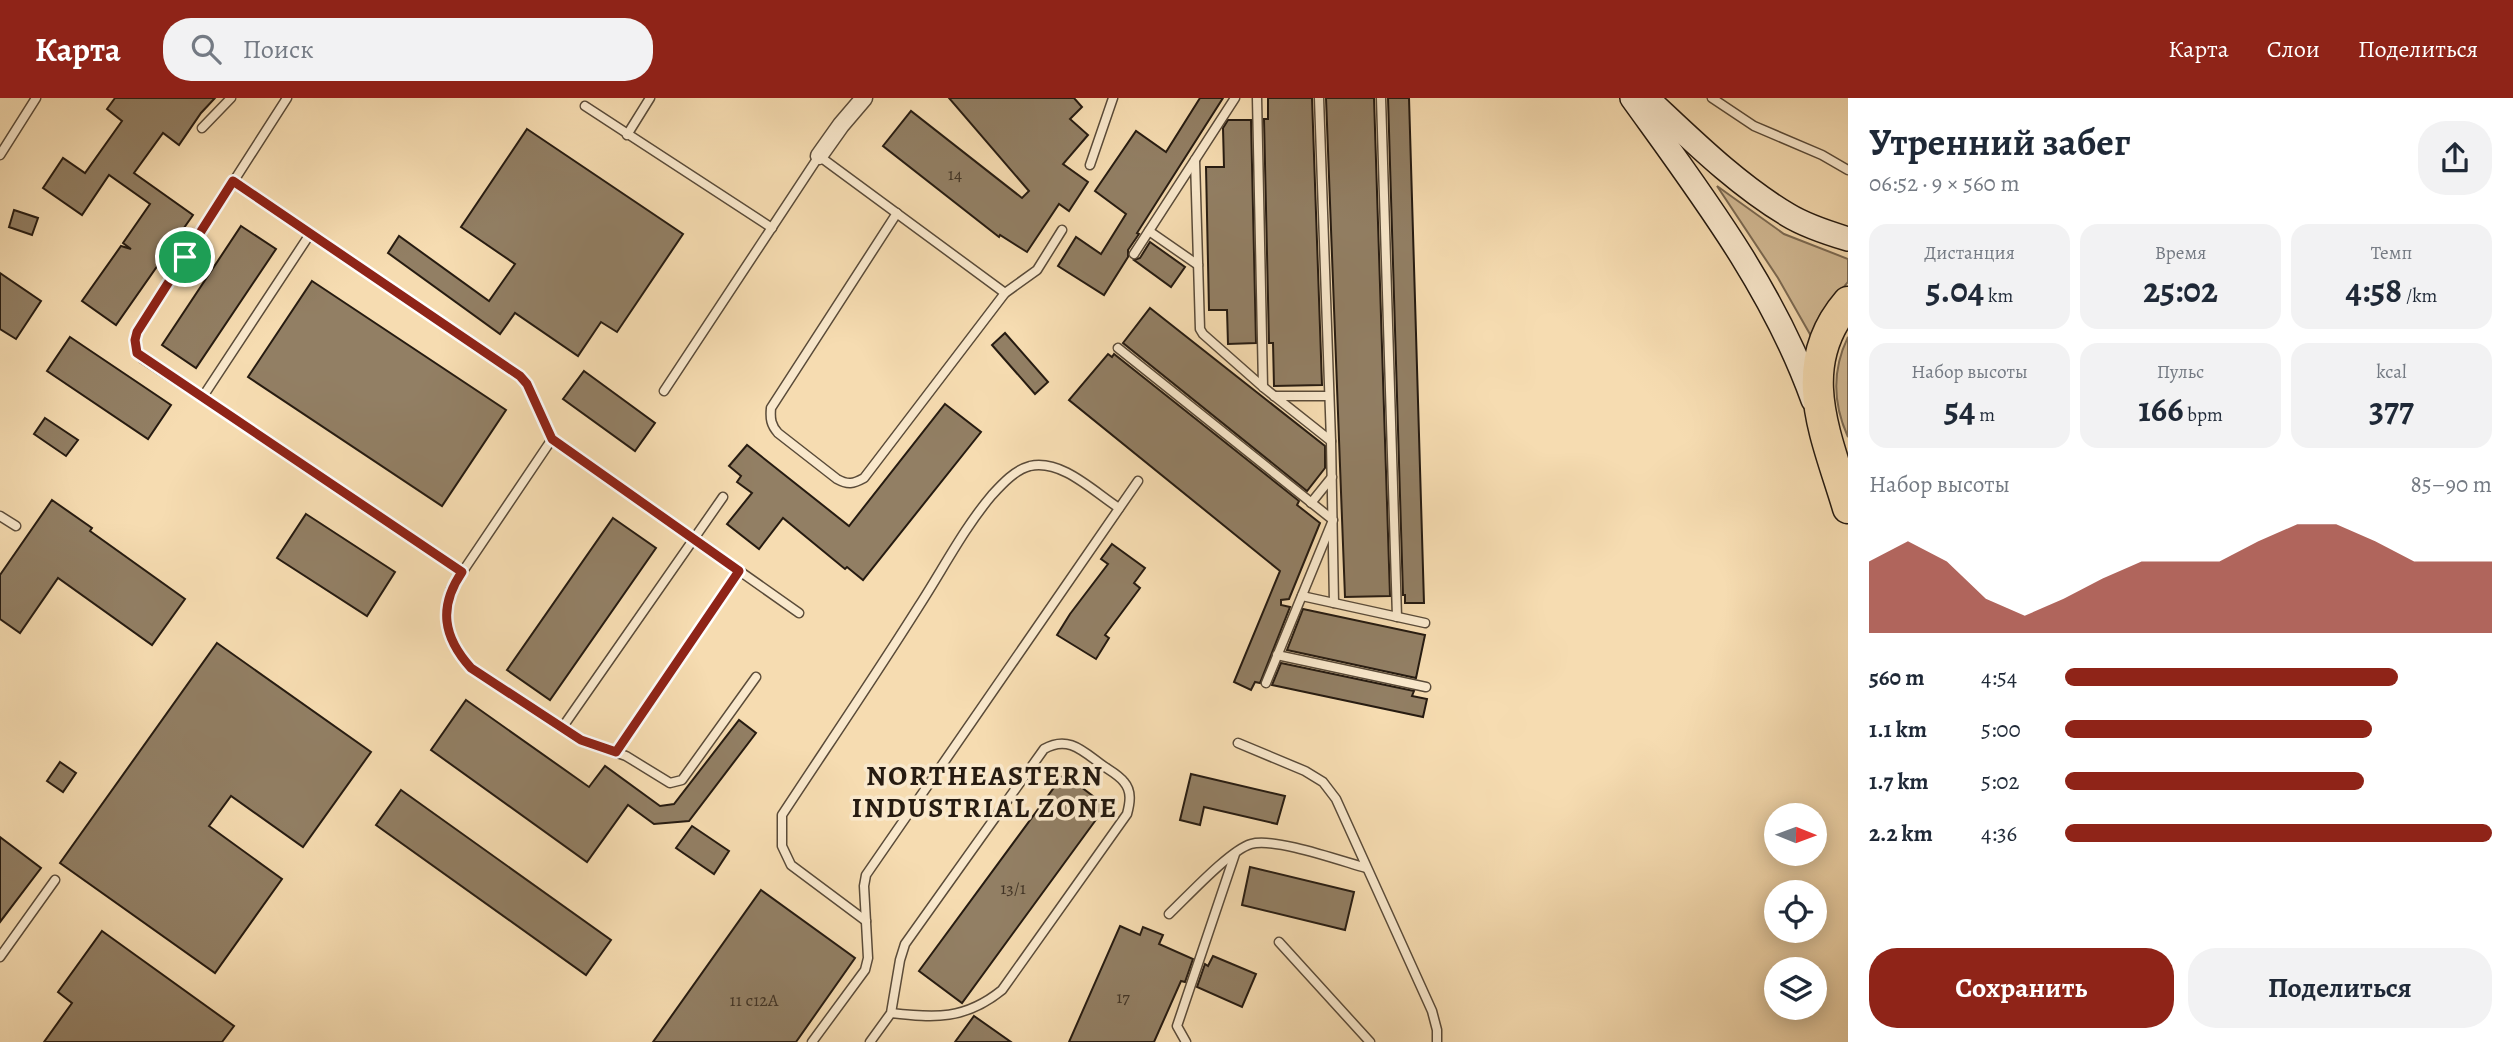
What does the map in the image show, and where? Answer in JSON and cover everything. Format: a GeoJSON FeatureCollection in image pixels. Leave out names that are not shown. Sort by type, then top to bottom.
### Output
{"type":"FeatureCollection","features":[{"type":"Feature","properties":{"kind":"highway"},"geometry":{"type":"LineString","coordinates":[[1848,302],[1828,333],[1818,364],[1817,396],[1848,508]]}},
{"type":"Feature","properties":{"kind":"highway"},"geometry":{"type":"LineString","coordinates":[[1825,431],[1848,470]]}},
{"type":"Feature","properties":{"kind":"main road"},"geometry":{"type":"LineString","coordinates":[[1632,98],[1734,243],[1775,311],[1794,351],[1825,431]]}},
{"type":"Feature","properties":{"kind":"main road"},"geometry":{"type":"LineString","coordinates":[[1647,98],[1712,158],[1770,203],[1790,216],[1839,234]]}},
{"type":"Feature","properties":{"kind":"street"},"geometry":{"type":"LineString","coordinates":[[819,156],[864,98]]}},
{"type":"Feature","properties":{"kind":"lane"},"geometry":{"type":"LineString","coordinates":[[0,155],[36,98]]}},
{"type":"Feature","properties":{"kind":"lane"},"geometry":{"type":"LineString","coordinates":[[202,128],[231,98]]}},
{"type":"Feature","properties":{"kind":"lane"},"geometry":{"type":"LineString","coordinates":[[287,98],[137,332],[137,353],[462,572]]}},
{"type":"Feature","properties":{"kind":"lane"},"geometry":{"type":"LineString","coordinates":[[627,135],[650,98]]}},
{"type":"Feature","properties":{"kind":"lane"},"geometry":{"type":"LineString","coordinates":[[1090,165],[1113,98]]}},
{"type":"Feature","properties":{"kind":"lane"},"geometry":{"type":"LineString","coordinates":[[1134,254],[1235,98]]}},
{"type":"Feature","properties":{"kind":"lane"},"geometry":{"type":"LineString","coordinates":[[1256,98],[1263,387]]}},
{"type":"Feature","properties":{"kind":"lane"},"geometry":{"type":"LineString","coordinates":[[1319,98],[1334,603]]}},
{"type":"Feature","properties":{"kind":"lane"},"geometry":{"type":"LineString","coordinates":[[1381,98],[1397,617]]}},
{"type":"Feature","properties":{"kind":"lane"},"geometry":{"type":"LineString","coordinates":[[1712,98],[1754,126],[1822,155],[1848,170]]}},
{"type":"Feature","properties":{"kind":"lane"},"geometry":{"type":"LineString","coordinates":[[585,106],[772,228]]}},
{"type":"Feature","properties":{"kind":"lane"},"geometry":{"type":"LineString","coordinates":[[664,391],[819,156],[1005,293]]}},
{"type":"Feature","properties":{"kind":"lane"},"geometry":{"type":"LineString","coordinates":[[1195,160],[1200,329],[1263,387],[1331,441]]}},
{"type":"Feature","properties":{"kind":"lane"},"geometry":{"type":"LineString","coordinates":[[233,181],[520,376],[527,384],[552,439],[799,613]]}},
{"type":"Feature","properties":{"kind":"lane"},"geometry":{"type":"LineString","coordinates":[[897,213],[772,408],[770,418],[772,428],[845,484],[863,478],[1005,293],[1037,270],[1062,230]]}},
{"type":"Feature","properties":{"kind":"lane"},"geometry":{"type":"LineString","coordinates":[[1149,231],[1198,265]]}},
{"type":"Feature","properties":{"kind":"lane"},"geometry":{"type":"LineString","coordinates":[[202,398],[310,234]]}},
{"type":"Feature","properties":{"kind":"lane"},"geometry":{"type":"LineString","coordinates":[[1118,348],[1332,520]]}},
{"type":"Feature","properties":{"kind":"lane"},"geometry":{"type":"LineString","coordinates":[[1274,396],[1329,396]]}},
{"type":"Feature","properties":{"kind":"lane"},"geometry":{"type":"LineString","coordinates":[[552,439],[451,589],[447,601],[447,619],[451,639],[459,654],[471,668],[581,740],[635,760],[670,783],[682,780],[756,677]]}},
{"type":"Feature","properties":{"kind":"lane"},"geometry":{"type":"LineString","coordinates":[[866,921],[791,866],[782,846],[782,815],[957,544],[1005,481],[1031,466],[1061,469],[1119,508]]}},
{"type":"Feature","properties":{"kind":"lane"},"geometry":{"type":"LineString","coordinates":[[1311,503],[1332,477]]}},
{"type":"Feature","properties":{"kind":"lane"},"geometry":{"type":"LineString","coordinates":[[812,1042],[865,970],[868,958],[864,886],[866,875],[1138,481]]}},
{"type":"Feature","properties":{"kind":"lane"},"geometry":{"type":"LineString","coordinates":[[562,728],[723,497]]}},
{"type":"Feature","properties":{"kind":"lane"},"geometry":{"type":"LineString","coordinates":[[0,516],[16,526]]}},
{"type":"Feature","properties":{"kind":"lane"},"geometry":{"type":"LineString","coordinates":[[1266,683],[1332,520]]}},
{"type":"Feature","properties":{"kind":"lane"},"geometry":{"type":"LineString","coordinates":[[616,752],[739,571]]}},
{"type":"Feature","properties":{"kind":"lane"},"geometry":{"type":"LineString","coordinates":[[1302,596],[1425,623]]}},
{"type":"Feature","properties":{"kind":"lane"},"geometry":{"type":"LineString","coordinates":[[1277,654],[1426,687]]}},
{"type":"Feature","properties":{"kind":"lane"},"geometry":{"type":"LineString","coordinates":[[1238,743],[1305,771],[1323,782],[1336,799],[1432,1011],[1437,1042]]}},
{"type":"Feature","properties":{"kind":"lane"},"geometry":{"type":"LineString","coordinates":[[870,1042],[891,1013],[905,944],[1044,749],[1053,744],[1074,744],[1125,782],[1130,801],[1127,814],[1002,990],[991,999],[951,1016],[933,1018],[891,1013]]}},
{"type":"Feature","properties":{"kind":"lane"},"geometry":{"type":"LineString","coordinates":[[1169,914],[1236,852],[1250,844],[1277,844],[1367,869]]}},
{"type":"Feature","properties":{"kind":"lane"},"geometry":{"type":"LineString","coordinates":[[1186,1042],[1177,1026],[1236,852]]}},
{"type":"Feature","properties":{"kind":"lane"},"geometry":{"type":"LineString","coordinates":[[0,957],[55,880]]}},
{"type":"Feature","properties":{"kind":"lane"},"geometry":{"type":"LineString","coordinates":[[1279,942],[1370,1042]]}},
{"type":"Feature","properties":{"kind":"shaded area"},"geometry":{"type":"Polygon","coordinates":[[[1717,186],[1784,234],[1848,259],[1848,282],[1820,315],[1811,336],[1778,278],[1717,186]]]}},
{"type":"Feature","properties":{"kind":"shaded area"},"geometry":{"type":"Polygon","coordinates":[[[1848,337],[1848,437],[1839,412],[1836,387],[1839,362],[1848,337]]]}},
{"type":"Feature","properties":{"kind":"building"},"geometry":{"type":"Polygon","coordinates":[[[115,98],[215,98],[179,145],[163,133],[134,173],[193,215],[116,325],[82,301],[121,246],[131,249],[123,243],[150,204],[109,175],[82,215],[43,188],[63,158],[85,173],[122,121],[107,109],[115,98]]]}},
{"type":"Feature","properties":{"kind":"building"},"geometry":{"type":"Polygon","coordinates":[[[949,98],[1074,98],[1082,107],[1070,119],[1088,135],[1063,164],[1088,182],[1069,211],[1059,204],[1027,252],[1000,235],[999,237],[883,146],[911,111],[1022,198],[1029,191],[949,98]]]}},
{"type":"Feature","properties":{"kind":"building"},"geometry":{"type":"Polygon","coordinates":[[[1200,98],[1223,98],[1137,233],[1139,234],[1128,250],[1128,257],[1104,295],[1058,266],[1076,237],[1101,254],[1126,214],[1095,191],[1136,131],[1166,152],[1200,98]]]}},
{"type":"Feature","properties":{"kind":"building"},"geometry":{"type":"Polygon","coordinates":[[[1268,98],[1312,98],[1322,385],[1274,386],[1273,343],[1269,343],[1264,119],[1268,119],[1268,98]]]}},
{"type":"Feature","properties":{"kind":"building"},"geometry":{"type":"Polygon","coordinates":[[[1326,98],[1374,98],[1390,596],[1345,597],[1326,98]]]}},
{"type":"Feature","properties":{"kind":"building"},"geometry":{"type":"Polygon","coordinates":[[[1388,98],[1409,98],[1424,603],[1405,603],[1403,595],[1388,98]]]}},
{"type":"Feature","properties":{"kind":"building"},"geometry":{"type":"Polygon","coordinates":[[[1228,120],[1251,120],[1256,343],[1228,344],[1227,310],[1209,310],[1206,167],[1224,167],[1223,128],[1228,120]]]}},
{"type":"Feature","properties":{"kind":"building"},"geometry":{"type":"Polygon","coordinates":[[[527,129],[683,234],[617,332],[601,322],[578,356],[515,313],[500,334],[388,253],[399,236],[489,301],[515,264],[461,227],[527,129]]]}},
{"type":"Feature","properties":{"kind":"building"},"geometry":{"type":"Polygon","coordinates":[[[14,210],[38,218],[32,235],[9,227],[14,210]]]}},
{"type":"Feature","properties":{"kind":"building"},"geometry":{"type":"Polygon","coordinates":[[[241,226],[276,249],[196,368],[162,345],[241,226]]]}},
{"type":"Feature","properties":{"kind":"building"},"geometry":{"type":"Polygon","coordinates":[[[1150,242],[1185,267],[1171,287],[1134,260],[1140,258],[1150,242]]]}},
{"type":"Feature","properties":{"kind":"building"},"geometry":{"type":"Polygon","coordinates":[[[0,273],[41,301],[16,339],[0,329],[0,273]]]}},
{"type":"Feature","properties":{"kind":"building"},"geometry":{"type":"Polygon","coordinates":[[[312,281],[506,410],[442,506],[248,377],[312,281]]]}},
{"type":"Feature","properties":{"kind":"building"},"geometry":{"type":"Polygon","coordinates":[[[1150,308],[1325,446],[1325,468],[1307,491],[1123,343],[1150,308]]]}},
{"type":"Feature","properties":{"kind":"building"},"geometry":{"type":"Polygon","coordinates":[[[1005,333],[1048,382],[1035,394],[992,345],[1005,333]]]}},
{"type":"Feature","properties":{"kind":"building"},"geometry":{"type":"Polygon","coordinates":[[[70,337],[171,405],[148,439],[47,371],[70,337]]]}},
{"type":"Feature","properties":{"kind":"building"},"geometry":{"type":"Polygon","coordinates":[[[1108,354],[1112,357],[1114,354],[1299,501],[1297,505],[1320,523],[1289,599],[1281,600],[1281,605],[1290,607],[1260,683],[1255,682],[1251,690],[1234,682],[1280,571],[1069,400],[1108,354]]]}},
{"type":"Feature","properties":{"kind":"building"},"geometry":{"type":"Polygon","coordinates":[[[584,371],[655,423],[635,451],[563,399],[584,371]]]}},
{"type":"Feature","properties":{"kind":"building"},"geometry":{"type":"Polygon","coordinates":[[[945,404],[981,432],[863,580],[847,567],[845,569],[783,518],[759,549],[727,524],[752,493],[737,482],[741,476],[729,466],[747,445],[849,526],[945,404]]]}},
{"type":"Feature","properties":{"kind":"building"},"geometry":{"type":"Polygon","coordinates":[[[45,418],[78,440],[66,456],[34,434],[45,418]]]}},
{"type":"Feature","properties":{"kind":"building"},"geometry":{"type":"Polygon","coordinates":[[[52,500],[92,528],[90,531],[185,599],[152,645],[58,578],[20,633],[0,619],[0,575],[52,500]]]}},
{"type":"Feature","properties":{"kind":"building"},"geometry":{"type":"Polygon","coordinates":[[[306,514],[395,572],[367,616],[277,558],[306,514]]]}},
{"type":"Feature","properties":{"kind":"building"},"geometry":{"type":"Polygon","coordinates":[[[613,518],[656,548],[550,700],[507,670],[613,518]]]}},
{"type":"Feature","properties":{"kind":"building"},"geometry":{"type":"Polygon","coordinates":[[[1112,544],[1145,568],[1134,583],[1140,588],[1105,635],[1109,638],[1096,659],[1057,635],[1108,564],[1101,559],[1112,544]]]}},
{"type":"Feature","properties":{"kind":"building"},"geometry":{"type":"Polygon","coordinates":[[[1303,609],[1425,635],[1416,678],[1287,650],[1303,609]]]}},
{"type":"Feature","properties":{"kind":"building"},"geometry":{"type":"Polygon","coordinates":[[[217,643],[371,752],[303,847],[231,796],[209,826],[282,879],[215,973],[60,863],[217,643]]]}},
{"type":"Feature","properties":{"kind":"building"},"geometry":{"type":"Polygon","coordinates":[[[1281,663],[1414,691],[1412,696],[1427,699],[1423,717],[1272,685],[1281,663]]]}},
{"type":"Feature","properties":{"kind":"building"},"geometry":{"type":"Polygon","coordinates":[[[466,700],[589,787],[605,766],[660,806],[674,804],[739,720],[756,733],[689,821],[654,824],[628,805],[587,862],[431,750],[466,700]]]}},
{"type":"Feature","properties":{"kind":"building"},"geometry":{"type":"Polygon","coordinates":[[[60,762],[76,773],[63,792],[47,781],[60,762]]]}},
{"type":"Feature","properties":{"kind":"building"},"geometry":{"type":"Polygon","coordinates":[[[1064,774],[1106,806],[962,1003],[919,971],[1064,774]]]}},
{"type":"Feature","properties":{"kind":"building"},"geometry":{"type":"Polygon","coordinates":[[[1191,774],[1285,796],[1277,824],[1204,807],[1200,825],[1180,820],[1191,774]]]}},
{"type":"Feature","properties":{"kind":"building"},"geometry":{"type":"Polygon","coordinates":[[[401,790],[611,940],[586,975],[376,825],[401,790]]]}},
{"type":"Feature","properties":{"kind":"building"},"geometry":{"type":"Polygon","coordinates":[[[692,826],[729,851],[714,874],[676,848],[692,826]]]}},
{"type":"Feature","properties":{"kind":"building"},"geometry":{"type":"Polygon","coordinates":[[[0,837],[41,868],[0,922],[0,837]]]}},
{"type":"Feature","properties":{"kind":"building"},"geometry":{"type":"Polygon","coordinates":[[[1250,867],[1354,892],[1345,930],[1242,905],[1250,867]]]}},
{"type":"Feature","properties":{"kind":"building"},"geometry":{"type":"Polygon","coordinates":[[[761,890],[855,958],[796,1042],[653,1042],[761,890]]]}},
{"type":"Feature","properties":{"kind":"building"},"geometry":{"type":"Polygon","coordinates":[[[1120,926],[1140,935],[1143,927],[1163,935],[1159,944],[1193,959],[1185,982],[1181,981],[1154,1042],[1069,1042],[1120,926]]]}},
{"type":"Feature","properties":{"kind":"building"},"geometry":{"type":"Polygon","coordinates":[[[102,931],[234,1026],[222,1042],[44,1042],[72,1003],[58,992],[102,931]]]}},
{"type":"Feature","properties":{"kind":"building"},"geometry":{"type":"Polygon","coordinates":[[[1213,956],[1256,974],[1242,1007],[1197,987],[1205,964],[1208,966],[1213,956]]]}},
{"type":"Feature","properties":{"kind":"building"},"geometry":{"type":"Polygon","coordinates":[[[974,1016],[1011,1042],[955,1042],[974,1016]]]}},
{"type":"Feature","properties":{"kind":"district","name":"NORTHEASTERN INDUSTRIAL ZONE"},"geometry":{"type":"Point","coordinates":[985,791]}},
{"type":"Feature","properties":{"kind":"route"},"geometry":{"type":"LineString","coordinates":[[233,181],[520,376],[527,384],[552,439],[739,571],[616,752],[581,740],[471,668],[459,654],[451,639],[447,601],[462,572],[137,353],[137,332],[185,257],[233,181]]}}]}
